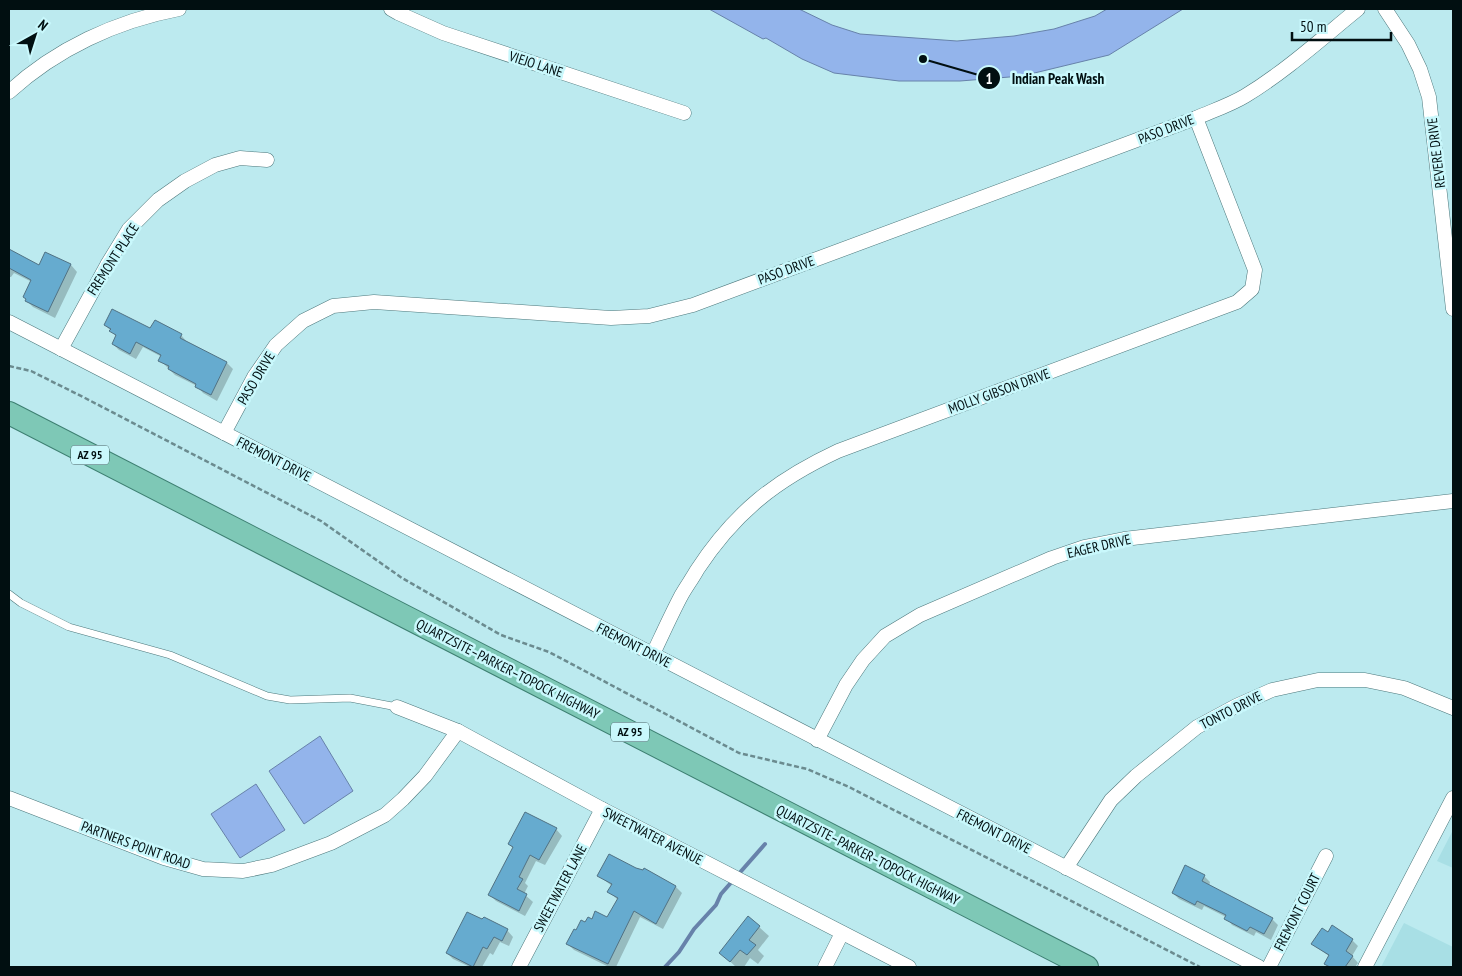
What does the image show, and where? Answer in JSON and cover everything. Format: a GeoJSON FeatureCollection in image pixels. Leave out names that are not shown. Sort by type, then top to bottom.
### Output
{"type":"FeatureCollection","features":[{"type":"Feature","properties":{"kind":"highway","name":"QUARTZSITE–PARKER–TOPOCK HIGHWAY"},"geometry":{"type":"LineString","coordinates":[[9,413],[1087,967]]}},
{"type":"Feature","properties":{"kind":"street"},"geometry":{"type":"LineString","coordinates":[[9,92],[27,76],[67,49],[134,20],[175,9]]}},
{"type":"Feature","properties":{"kind":"street","name":"VIEJO LANE"},"geometry":{"type":"LineString","coordinates":[[391,9],[443,33],[684,113]]}},
{"type":"Feature","properties":{"kind":"street","name":"PASO DRIVE"},"geometry":{"type":"LineString","coordinates":[[224,433],[254,377],[276,344],[303,321],[333,306],[374,302],[611,318],[649,316],[702,302],[1196,118],[1243,96],[1289,66],[1358,9]]}},
{"type":"Feature","properties":{"kind":"street","name":"REVERE DRIVE"},"geometry":{"type":"LineString","coordinates":[[1385,9],[1408,44],[1420,69],[1429,97],[1453,308]]}},
{"type":"Feature","properties":{"kind":"street","name":"MOLLY GIBSON DRIVE"},"geometry":{"type":"LineString","coordinates":[[653,654],[682,594],[707,556],[733,522],[783,480],[807,465],[838,451],[1237,302],[1252,288],[1255,270],[1196,118]]}},
{"type":"Feature","properties":{"kind":"street","name":"FREMONT PLACE"},"geometry":{"type":"LineString","coordinates":[[61,349],[107,264],[130,229],[158,200],[185,181],[215,165],[240,158],[267,160]]}},
{"type":"Feature","properties":{"kind":"street","name":"FREMONT DRIVE"},"geometry":{"type":"LineString","coordinates":[[9,322],[1259,967]]}},
{"type":"Feature","properties":{"kind":"street","name":"EAGER DRIVE"},"geometry":{"type":"LineString","coordinates":[[817,740],[846,684],[863,660],[885,636],[920,615],[1052,558],[1084,547],[1124,539],[1453,500]]}},
{"type":"Feature","properties":{"kind":"street","name":"TONTO DRIVE"},"geometry":{"type":"LineString","coordinates":[[1066,868],[1111,800],[1136,776],[1197,727],[1236,706],[1272,690],[1318,680],[1365,680],[1404,688],[1453,708]]}},
{"type":"Feature","properties":{"kind":"street","name":"SWEETWATER AVENUE"},"geometry":{"type":"LineString","coordinates":[[396,707],[458,731],[602,809],[909,967]]}},
{"type":"Feature","properties":{"kind":"street","name":"PARTNERS POINT ROAD"},"geometry":{"type":"LineString","coordinates":[[9,798],[164,858],[203,869],[243,871],[272,865],[331,843],[385,815],[425,776],[458,731]]}},
{"type":"Feature","properties":{"kind":"street"},"geometry":{"type":"LineString","coordinates":[[1365,967],[1453,798]]}},
{"type":"Feature","properties":{"kind":"street","name":"SWEETWATER LANE"},"geometry":{"type":"LineString","coordinates":[[519,967],[602,809]]}},
{"type":"Feature","properties":{"kind":"street","name":"FREMONT COURT"},"geometry":{"type":"LineString","coordinates":[[1269,967],[1326,856]]}},
{"type":"Feature","properties":{"kind":"street"},"geometry":{"type":"LineString","coordinates":[[825,967],[842,933]]}},
{"type":"Feature","properties":{"kind":"lane"},"geometry":{"type":"LineString","coordinates":[[9,594],[21,603],[69,628],[170,655],[267,696],[290,700],[350,698],[396,707]]}},
{"type":"Feature","properties":{"kind":"path"},"geometry":{"type":"LineString","coordinates":[[9,366],[31,371],[321,521],[402,578],[501,635],[549,652],[740,753],[808,769],[849,787],[1200,967]]}},
{"type":"Feature","properties":{"kind":"shaded area"},"geometry":{"type":"Polygon","coordinates":[[[1453,830],[1453,868],[1437,861],[1453,830]]]}},
{"type":"Feature","properties":{"kind":"shaded area"},"geometry":{"type":"Polygon","coordinates":[[[1404,923],[1453,947],[1453,967],[1381,967],[1404,923]]]}},
{"type":"Feature","properties":{"kind":"water"},"geometry":{"type":"Polygon","coordinates":[[[709,9],[799,9],[832,25],[860,34],[957,41],[1014,36],[1054,29],[1095,16],[1107,9],[1183,9],[1109,55],[1022,76],[960,81],[899,81],[834,73],[802,59],[709,9]]]}},
{"type":"Feature","properties":{"kind":"water"},"geometry":{"type":"Polygon","coordinates":[[[320,736],[353,791],[304,824],[269,771],[320,736]]]}},
{"type":"Feature","properties":{"kind":"water"},"geometry":{"type":"Polygon","coordinates":[[[256,784],[285,830],[240,858],[211,814],[256,784]]]}},
{"type":"Feature","properties":{"kind":"building"},"geometry":{"type":"Polygon","coordinates":[[[9,249],[39,265],[45,252],[71,264],[48,312],[25,301],[26,299],[23,297],[31,280],[9,268],[9,249]]]}},
{"type":"Feature","properties":{"kind":"building"},"geometry":{"type":"Polygon","coordinates":[[[112,309],[150,328],[155,320],[182,334],[180,338],[227,362],[211,395],[195,387],[196,384],[168,369],[169,366],[158,361],[161,355],[136,342],[130,354],[112,344],[116,335],[104,325],[112,309]]]}},
{"type":"Feature","properties":{"kind":"building"},"geometry":{"type":"Polygon","coordinates":[[[525,812],[557,828],[539,860],[530,855],[519,877],[523,879],[517,889],[527,894],[519,911],[488,895],[513,847],[508,844],[525,812]]]}},
{"type":"Feature","properties":{"kind":"building"},"geometry":{"type":"Polygon","coordinates":[[[609,854],[636,868],[643,870],[644,868],[676,886],[656,924],[634,911],[608,964],[566,944],[581,920],[585,922],[588,917],[592,919],[595,911],[607,917],[618,898],[607,892],[612,884],[597,876],[609,854]]]}},
{"type":"Feature","properties":{"kind":"building"},"geometry":{"type":"Polygon","coordinates":[[[1185,865],[1205,875],[1202,881],[1273,918],[1264,934],[1250,927],[1247,931],[1224,919],[1226,915],[1197,901],[1195,905],[1172,893],[1185,865]]]}},
{"type":"Feature","properties":{"kind":"building"},"geometry":{"type":"Polygon","coordinates":[[[467,912],[482,919],[484,917],[508,929],[502,941],[494,937],[487,949],[483,947],[473,967],[446,953],[467,912]]]}},
{"type":"Feature","properties":{"kind":"building"},"geometry":{"type":"Polygon","coordinates":[[[748,916],[760,926],[749,940],[756,945],[747,955],[740,950],[730,962],[719,953],[748,916]]]}},
{"type":"Feature","properties":{"kind":"building"},"geometry":{"type":"Polygon","coordinates":[[[1332,925],[1353,939],[1346,951],[1353,956],[1345,967],[1330,967],[1324,964],[1329,955],[1311,944],[1322,928],[1328,932],[1332,925]]]}},
{"type":"Feature","properties":{"kind":"waterway"},"geometry":{"type":"LineString","coordinates":[[665,967],[679,952],[694,929],[716,905],[721,894],[765,844]]}},
{"type":"Feature","properties":{"kind":"place","name":"Indian Peak Wash"},"geometry":{"type":"Point","coordinates":[923,59]}}]}
